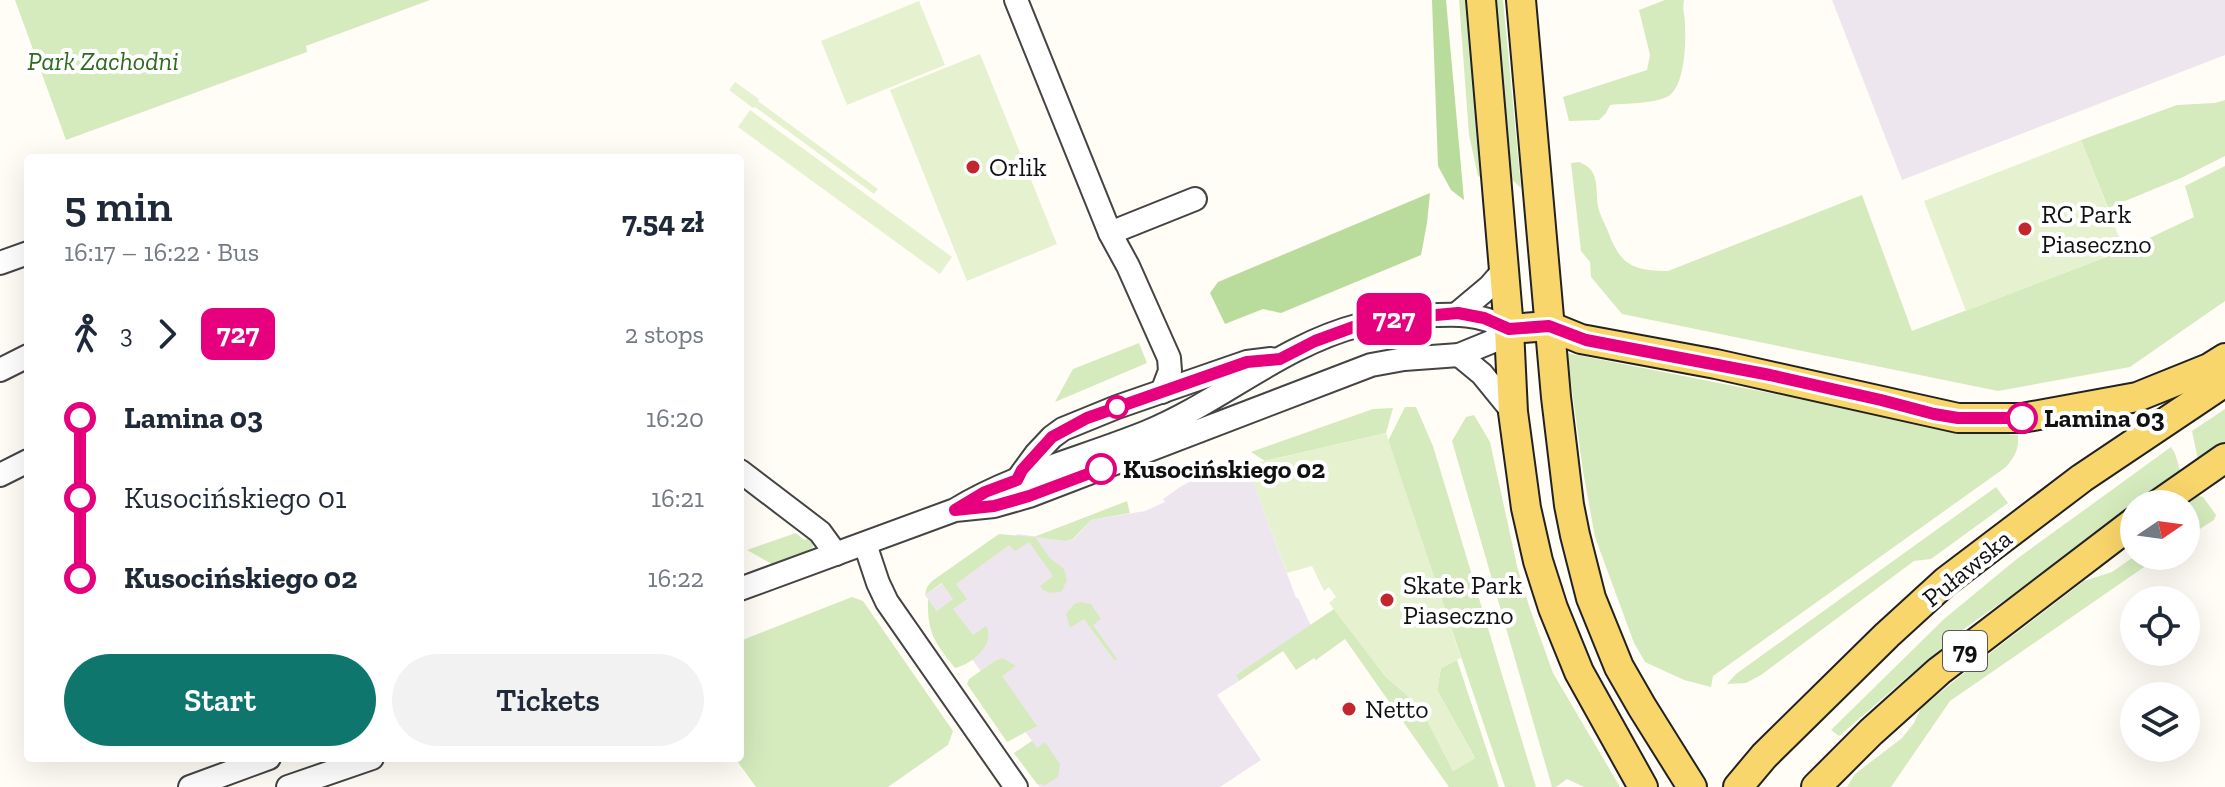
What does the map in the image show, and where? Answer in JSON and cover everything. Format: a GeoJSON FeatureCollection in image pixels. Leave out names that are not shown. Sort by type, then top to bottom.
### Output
{"type":"FeatureCollection","features":[{"type":"Feature","properties":{"kind":"main road"},"geometry":{"type":"LineString","coordinates":[[1481,0],[1509,329],[1513,412],[1526,508],[1553,608],[1579,672],[1643,787]]}},
{"type":"Feature","properties":{"kind":"main road"},"geometry":{"type":"LineString","coordinates":[[1521,0],[1556,397],[1569,505],[1581,563],[1591,598],[1619,667],[1692,787]]}},
{"type":"Feature","properties":{"kind":"main road"},"geometry":{"type":"LineString","coordinates":[[1509,329],[1549,326],[1586,340],[1770,375],[1958,418],[2022,418],[2137,397],[2209,368],[2225,358]]}},
{"type":"Feature","properties":{"kind":"main road"},"geometry":{"type":"LineString","coordinates":[[1509,329],[1556,397]]}},
{"type":"Feature","properties":{"kind":"main road","name":"Puławska"},"geometry":{"type":"LineString","coordinates":[[1738,787],[1764,756],[1945,582],[2082,478],[2225,382]]}},
{"type":"Feature","properties":{"kind":"main road"},"geometry":{"type":"LineString","coordinates":[[2179,490],[2225,458]]}},
{"type":"Feature","properties":{"kind":"main road","name":"79"},"geometry":{"type":"LineString","coordinates":[[1816,787],[1939,671],[2120,533]]}},
{"type":"Feature","properties":{"kind":"street"},"geometry":{"type":"LineString","coordinates":[[1016,0],[1110,233],[1169,358],[1170,371],[1162,392]]}},
{"type":"Feature","properties":{"kind":"street"},"geometry":{"type":"LineString","coordinates":[[1110,233],[1195,199]]}},
{"type":"Feature","properties":{"kind":"street"},"geometry":{"type":"LineString","coordinates":[[0,263],[24,254]]}},
{"type":"Feature","properties":{"kind":"street"},"geometry":{"type":"LineString","coordinates":[[1458,313],[1504,270]]}},
{"type":"Feature","properties":{"kind":"street"},"geometry":{"type":"LineString","coordinates":[[744,588],[955,510],[985,492],[1159,426],[1315,341],[1359,325],[1458,313],[1484,318],[1509,329]]}},
{"type":"Feature","properties":{"kind":"street"},"geometry":{"type":"LineString","coordinates":[[955,510],[994,506],[1029,496],[1371,365],[1459,355],[1491,342],[1509,329]]}},
{"type":"Feature","properties":{"kind":"street"},"geometry":{"type":"LineString","coordinates":[[1459,355],[1482,374],[1513,412]]}},
{"type":"Feature","properties":{"kind":"street"},"geometry":{"type":"LineString","coordinates":[[0,370],[24,358]]}},
{"type":"Feature","properties":{"kind":"street"},"geometry":{"type":"LineString","coordinates":[[1169,358],[1216,372]]}},
{"type":"Feature","properties":{"kind":"street"},"geometry":{"type":"LineString","coordinates":[[1017,480],[1036,454],[1063,429],[1247,362],[1280,359]]}},
{"type":"Feature","properties":{"kind":"street"},"geometry":{"type":"LineString","coordinates":[[0,475],[24,463]]}},
{"type":"Feature","properties":{"kind":"street"},"geometry":{"type":"LineString","coordinates":[[744,474],[820,532],[836,554]]}},
{"type":"Feature","properties":{"kind":"street"},"geometry":{"type":"LineString","coordinates":[[865,544],[887,602],[1016,787]]}},
{"type":"Feature","properties":{"kind":"street"},"geometry":{"type":"LineString","coordinates":[[190,787],[258,762]]}},
{"type":"Feature","properties":{"kind":"street"},"geometry":{"type":"LineString","coordinates":[[288,787],[360,762]]}},
{"type":"Feature","properties":{"kind":"shaded area"},"geometry":{"type":"Polygon","coordinates":[[[1832,0],[2225,0],[2225,55],[1902,180],[1832,0]]]}},
{"type":"Feature","properties":{"kind":"shaded area"},"geometry":{"type":"Polygon","coordinates":[[[1249,470],[1296,598],[1311,626],[1236,675],[1239,681],[1217,695],[1261,760],[1220,787],[1040,787],[1014,753],[1032,741],[925,595],[1018,534],[1066,541],[1074,539],[1091,520],[1145,511],[1165,502],[1163,499],[1203,474],[1229,475],[1249,470]]]}},
{"type":"Feature","properties":{"kind":"green space","name":"Park Zachodni"},"geometry":{"type":"Polygon","coordinates":[[[15,0],[430,0],[306,46],[307,52],[66,140],[15,0]]]}},
{"type":"Feature","properties":{"kind":"green space"},"geometry":{"type":"Polygon","coordinates":[[[1432,0],[1446,0],[1464,200],[1451,190],[1438,166],[1432,0]]]}},
{"type":"Feature","properties":{"kind":"green space"},"geometry":{"type":"Polygon","coordinates":[[[1459,0],[1469,0],[1483,178],[1478,176],[1469,135],[1459,0]]]}},
{"type":"Feature","properties":{"kind":"green space"},"geometry":{"type":"Polygon","coordinates":[[[1494,0],[1503,0],[1521,188],[1510,178],[1494,0]]]}},
{"type":"Feature","properties":{"kind":"green space"},"geometry":{"type":"Polygon","coordinates":[[[1665,0],[1684,0],[1684,53],[1681,75],[1673,92],[1654,101],[1610,105],[1599,120],[1569,121],[1563,97],[1647,70],[1650,55],[1639,10],[1665,0]]]}},
{"type":"Feature","properties":{"kind":"green space"},"geometry":{"type":"Polygon","coordinates":[[[919,1],[945,65],[847,105],[821,41],[919,1]]]}},
{"type":"Feature","properties":{"kind":"green space","name":"Orlik"},"geometry":{"type":"Polygon","coordinates":[[[980,54],[1057,244],[967,281],[890,90],[980,54]]]}},
{"type":"Feature","properties":{"kind":"green space"},"geometry":{"type":"Polygon","coordinates":[[[735,82],[878,189],[874,194],[753,108],[729,90],[735,82]]]}},
{"type":"Feature","properties":{"kind":"green space"},"geometry":{"type":"Polygon","coordinates":[[[2225,100],[2225,156],[2108,208],[2081,140],[2177,105],[2225,100]]]}},
{"type":"Feature","properties":{"kind":"green space"},"geometry":{"type":"Polygon","coordinates":[[[750,110],[952,257],[940,274],[738,127],[750,110]]]}},
{"type":"Feature","properties":{"kind":"green space","name":"RC Park Piaseczno"},"geometry":{"type":"Polygon","coordinates":[[[2081,140],[2124,250],[1966,311],[1924,201],[2081,140]]]}},
{"type":"Feature","properties":{"kind":"green space"},"geometry":{"type":"Polygon","coordinates":[[[1579,162],[1594,175],[1599,212],[1622,258],[1636,267],[1655,271],[1668,271],[1862,195],[1912,331],[2124,250],[2194,217],[2185,186],[2225,166],[2225,301],[2130,367],[1998,391],[1622,314],[1591,277],[1590,262],[1581,251],[1571,163],[1579,162]]]}},
{"type":"Feature","properties":{"kind":"green space"},"geometry":{"type":"Polygon","coordinates":[[[1430,193],[1421,255],[1281,313],[1263,309],[1225,324],[1210,293],[1218,282],[1430,193]]]}},
{"type":"Feature","properties":{"kind":"green space"},"geometry":{"type":"Polygon","coordinates":[[[1139,343],[1147,363],[1055,402],[1073,369],[1139,343]]]}},
{"type":"Feature","properties":{"kind":"green space"},"geometry":{"type":"Polygon","coordinates":[[[1567,353],[1958,430],[2018,435],[2017,449],[2006,467],[1713,676],[1711,687],[1684,680],[1645,662],[1634,643],[1595,537],[1567,353]]]}},
{"type":"Feature","properties":{"kind":"green space"},"geometry":{"type":"Polygon","coordinates":[[[1405,407],[1416,407],[1433,446],[1536,787],[1505,787],[1388,441],[1405,407]]]}},
{"type":"Feature","properties":{"kind":"green space"},"geometry":{"type":"Polygon","coordinates":[[[1393,408],[1386,433],[1265,461],[1251,452],[1373,409],[1393,408]]]}},
{"type":"Feature","properties":{"kind":"green space"},"geometry":{"type":"Polygon","coordinates":[[[2225,409],[2225,444],[2198,460],[2192,431],[2225,409]]]}},
{"type":"Feature","properties":{"kind":"green space"},"geometry":{"type":"Polygon","coordinates":[[[1474,415],[1490,442],[1517,566],[1553,673],[1620,787],[1584,787],[1567,779],[1552,787],[1452,441],[1466,417],[1474,415]]]}},
{"type":"Feature","properties":{"kind":"green space","name":"Skate Park Piaseczno"},"geometry":{"type":"Polygon","coordinates":[[[1386,433],[1461,658],[1441,668],[1437,690],[1475,758],[1453,771],[1420,706],[1386,677],[1329,603],[1336,597],[1329,587],[1324,591],[1312,566],[1287,573],[1247,465],[1386,433]]]}},
{"type":"Feature","properties":{"kind":"green space"},"geometry":{"type":"Polygon","coordinates":[[[2171,447],[2183,475],[2161,490],[2120,490],[2120,519],[1961,631],[1839,736],[1831,730],[1944,619],[2018,558],[2171,447]]]}},
{"type":"Feature","properties":{"kind":"green space"},"geometry":{"type":"Polygon","coordinates":[[[1996,487],[2008,503],[1931,559],[1914,561],[1761,675],[1746,683],[1727,684],[1736,674],[1996,487]]]}},
{"type":"Feature","properties":{"kind":"green space"},"geometry":{"type":"Polygon","coordinates":[[[2200,496],[2216,515],[2214,520],[2200,529],[2200,496]]]}},
{"type":"Feature","properties":{"kind":"green space"},"geometry":{"type":"Polygon","coordinates":[[[1127,501],[1130,513],[1091,520],[1073,539],[1035,537],[1050,558],[1064,569],[1067,580],[1062,591],[1050,593],[1040,586],[1053,576],[1029,542],[1015,551],[1009,545],[956,584],[967,599],[953,609],[973,635],[986,626],[988,640],[981,652],[955,668],[933,636],[928,610],[928,599],[937,611],[953,599],[942,583],[925,595],[932,581],[999,534],[1034,537],[1127,501]]]}},
{"type":"Feature","properties":{"kind":"green space"},"geometry":{"type":"Polygon","coordinates":[[[796,533],[804,540],[812,537],[813,547],[772,564],[747,550],[796,533]]]}},
{"type":"Feature","properties":{"kind":"green space"},"geometry":{"type":"Polygon","coordinates":[[[2120,566],[2120,570],[2140,570],[1950,701],[1891,787],[1847,787],[1855,774],[1902,738],[1921,708],[1959,677],[2084,581],[2120,566]]]}},
{"type":"Feature","properties":{"kind":"green space"},"geometry":{"type":"Polygon","coordinates":[[[852,597],[863,601],[953,731],[948,745],[888,787],[756,787],[738,762],[744,762],[744,639],[852,597]]]}},
{"type":"Feature","properties":{"kind":"green space"},"geometry":{"type":"Polygon","coordinates":[[[1080,602],[1091,604],[1101,619],[1093,625],[1117,659],[1115,661],[1084,619],[1070,628],[1066,614],[1080,602]]]}},
{"type":"Feature","properties":{"kind":"green space"},"geometry":{"type":"Polygon","coordinates":[[[1334,609],[1386,677],[1420,706],[1453,771],[1475,758],[1437,690],[1441,668],[1457,660],[1499,787],[1449,787],[1345,639],[1296,670],[1283,651],[1239,681],[1236,675],[1334,609]]]}},
{"type":"Feature","properties":{"kind":"green space"},"geometry":{"type":"Polygon","coordinates":[[[1003,658],[1016,666],[1002,676],[1037,726],[1007,742],[967,684],[969,679],[1003,658]]]}},
{"type":"Feature","properties":{"kind":"green space"},"geometry":{"type":"Polygon","coordinates":[[[1032,741],[1037,748],[1045,742],[1060,764],[1058,777],[1045,785],[1037,784],[1014,753],[1032,741]]]}},
{"type":"Feature","properties":{"kind":"bus line","name":"727"},"geometry":{"type":"LineString","coordinates":[[1101,469],[994,506],[955,510],[985,492],[1017,480],[1022,470],[1052,437],[1087,418],[1247,362],[1280,359],[1315,341],[1359,325],[1458,313],[1484,318],[1509,329],[1549,326],[1586,340],[1770,375],[1934,414],[1958,418],[2022,418]]}},
{"type":"Feature","properties":{"kind":"place","name":"Orlik"},"geometry":{"type":"Point","coordinates":[973,167]}},
{"type":"Feature","properties":{"kind":"place","name":"RC Park Piaseczno"},"geometry":{"type":"Point","coordinates":[2025,229]}},
{"type":"Feature","properties":{"kind":"place","name":"Lamina 03"},"geometry":{"type":"Point","coordinates":[2022,418]}},
{"type":"Feature","properties":{"kind":"place","name":"Kusocińskiego 02"},"geometry":{"type":"Point","coordinates":[1101,469]}},
{"type":"Feature","properties":{"kind":"place","name":"Skate Park Piaseczno"},"geometry":{"type":"Point","coordinates":[1387,600]}},
{"type":"Feature","properties":{"kind":"place","name":"Netto"},"geometry":{"type":"Point","coordinates":[1349,709]}}]}
